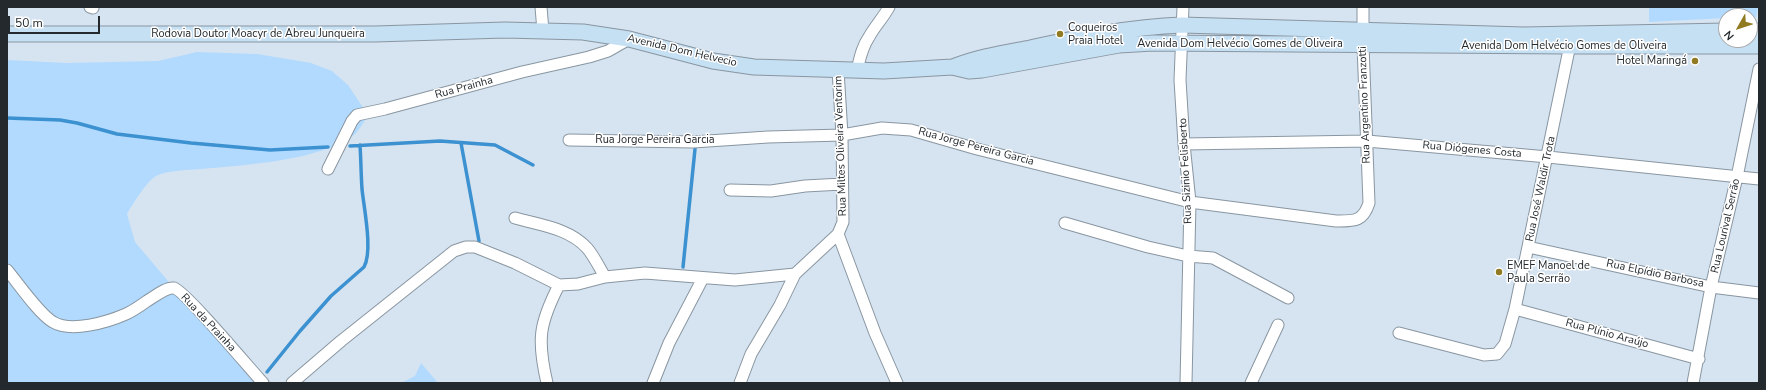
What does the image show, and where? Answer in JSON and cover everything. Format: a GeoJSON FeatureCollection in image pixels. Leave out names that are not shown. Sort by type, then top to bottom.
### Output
{"type":"FeatureCollection","features":[{"type":"Feature","properties":{"kind":"street"},"geometry":{"type":"LineString","coordinates":[[541,7],[543,31]]}},
{"type":"Feature","properties":{"kind":"street"},"geometry":{"type":"LineString","coordinates":[[857,70],[861,51],[869,36],[883,18],[889,7]]}},
{"type":"Feature","properties":{"kind":"street","name":"Rua Sizinio Felisberto"},"geometry":{"type":"LineString","coordinates":[[1183,7],[1180,80],[1184,144],[1190,202],[1186,383]]}},
{"type":"Feature","properties":{"kind":"street","name":"Rua Argentino Franzotti"},"geometry":{"type":"LineString","coordinates":[[1363,7],[1369,204]]}},
{"type":"Feature","properties":{"kind":"street","name":"Avenida Dom Helvécio Gomes de Oliveira"},"geometry":{"type":"LineString","coordinates":[[952,67],[980,58],[1088,35],[1156,26],[1182,25],[1363,38]]}},
{"type":"Feature","properties":{"kind":"street","name":"Avenida Dom Helvécio Gomes de Oliveira"},"geometry":{"type":"LineString","coordinates":[[1571,40],[1718,31]]}},
{"type":"Feature","properties":{"kind":"street","name":"Avenida Dom Helvecio"},"geometry":{"type":"LineString","coordinates":[[437,32],[583,32],[629,39],[713,61],[754,67],[884,71],[952,67]]}},
{"type":"Feature","properties":{"kind":"street","name":"Rodovia Doutor Moacyr de Abreu Junqueira"},"geometry":{"type":"LineString","coordinates":[[7,34],[375,34],[437,32]]}},
{"type":"Feature","properties":{"kind":"street","name":"Avenida Dom Helvécio Gomes de Oliveira"},"geometry":{"type":"LineString","coordinates":[[952,67],[969,71],[982,70],[1119,45],[1363,38],[1571,40],[1759,46]]}},
{"type":"Feature","properties":{"kind":"street","name":"Rua Prainha"},"geometry":{"type":"LineString","coordinates":[[328,169],[352,121],[357,115],[553,64],[589,57],[608,51],[629,39]]}},
{"type":"Feature","properties":{"kind":"street","name":"Rua José Waldir Trota"},"geometry":{"type":"LineString","coordinates":[[1399,333],[1484,355],[1497,354],[1505,344],[1516,309],[1571,40]]}},
{"type":"Feature","properties":{"kind":"street","name":"Rua Lourival Serrão"},"geometry":{"type":"LineString","coordinates":[[1694,383],[1711,286],[1737,177],[1759,68]]}},
{"type":"Feature","properties":{"kind":"street","name":"Rua Miltes Oliveira Ventorim"},"geometry":{"type":"LineString","coordinates":[[838,70],[842,135],[843,222],[838,234]]}},
{"type":"Feature","properties":{"kind":"street","name":"Rua Jorge Pereira Garcia"},"geometry":{"type":"LineString","coordinates":[[569,140],[693,142],[768,137],[842,135],[882,128],[911,130],[977,149],[1190,202],[1336,222],[1354,220],[1362,217],[1369,204]]}},
{"type":"Feature","properties":{"kind":"street","name":"Rua Diógenes Costa"},"geometry":{"type":"LineString","coordinates":[[1184,144],[1367,141],[1548,157],[1759,179]]}},
{"type":"Feature","properties":{"kind":"street"},"geometry":{"type":"LineString","coordinates":[[730,190],[771,191],[805,186],[842,184]]}},
{"type":"Feature","properties":{"kind":"street"},"geometry":{"type":"LineString","coordinates":[[515,218],[563,231],[575,238],[586,246],[605,277]]}},
{"type":"Feature","properties":{"kind":"street"},"geometry":{"type":"LineString","coordinates":[[1065,223],[1148,247],[1188,256],[1213,258],[1288,298]]}},
{"type":"Feature","properties":{"kind":"street"},"geometry":{"type":"LineString","coordinates":[[740,383],[751,354],[780,305],[795,274],[838,234],[875,333],[897,383]]}},
{"type":"Feature","properties":{"kind":"street"},"geometry":{"type":"LineString","coordinates":[[292,383],[341,341],[454,251],[466,246],[475,246],[515,263],[559,285],[578,284],[605,277],[645,273],[736,280],[758,276],[795,274]]}},
{"type":"Feature","properties":{"kind":"street","name":"Rua Elpídio Barbosa"},"geometry":{"type":"LineString","coordinates":[[1528,247],[1711,286],[1759,293]]}},
{"type":"Feature","properties":{"kind":"street","name":"Rua da Prainha"},"geometry":{"type":"LineString","coordinates":[[7,270],[44,315],[52,322],[63,326],[85,326],[128,314],[168,289],[177,290],[191,303],[263,383]]}},
{"type":"Feature","properties":{"kind":"street"},"geometry":{"type":"LineString","coordinates":[[653,383],[669,342],[703,278]]}},
{"type":"Feature","properties":{"kind":"street"},"geometry":{"type":"LineString","coordinates":[[547,383],[542,360],[541,334],[547,309],[559,285]]}},
{"type":"Feature","properties":{"kind":"street","name":"Rua Plínio Araújo"},"geometry":{"type":"LineString","coordinates":[[1516,309],[1699,359]]}},
{"type":"Feature","properties":{"kind":"street"},"geometry":{"type":"LineString","coordinates":[[1251,383],[1278,325]]}},
{"type":"Feature","properties":{"kind":"shaded area"},"geometry":{"type":"Polygon","coordinates":[[[1649,7],[1758,7],[1718,8],[1718,18],[1649,22],[1649,7]]]}},
{"type":"Feature","properties":{"kind":"shaded area"},"geometry":{"type":"Polygon","coordinates":[[[197,52],[257,54],[311,63],[332,71],[348,85],[368,115],[354,135],[339,144],[322,151],[281,160],[239,166],[178,171],[156,176],[144,188],[127,214],[135,242],[254,383],[7,383],[7,60],[67,63],[158,61],[197,52]]]}},
{"type":"Feature","properties":{"kind":"shaded area"},"geometry":{"type":"Polygon","coordinates":[[[421,363],[438,383],[401,383],[415,376],[421,363]]]}},
{"type":"Feature","properties":{"kind":"waterway"},"geometry":{"type":"LineString","coordinates":[[7,118],[60,120],[117,134],[191,143],[270,150],[328,147]]}},
{"type":"Feature","properties":{"kind":"waterway"},"geometry":{"type":"LineString","coordinates":[[350,146],[440,141],[495,145],[533,165]]}},
{"type":"Feature","properties":{"kind":"waterway"},"geometry":{"type":"LineString","coordinates":[[461,143],[479,241]]}},
{"type":"Feature","properties":{"kind":"waterway"},"geometry":{"type":"LineString","coordinates":[[267,372],[331,296],[364,267],[367,260],[368,241],[362,189],[360,145]]}},
{"type":"Feature","properties":{"kind":"waterway"},"geometry":{"type":"LineString","coordinates":[[683,267],[695,149]]}},
{"type":"Feature","properties":{"kind":"place","name":"Coqueiros Praia Hotel"},"geometry":{"type":"Point","coordinates":[1060,34]}},
{"type":"Feature","properties":{"kind":"place","name":"Hotel Maringá"},"geometry":{"type":"Point","coordinates":[1695,61]}},
{"type":"Feature","properties":{"kind":"place","name":"EMEF Manoel de Paula Serrão"},"geometry":{"type":"Point","coordinates":[1499,272]}}]}
